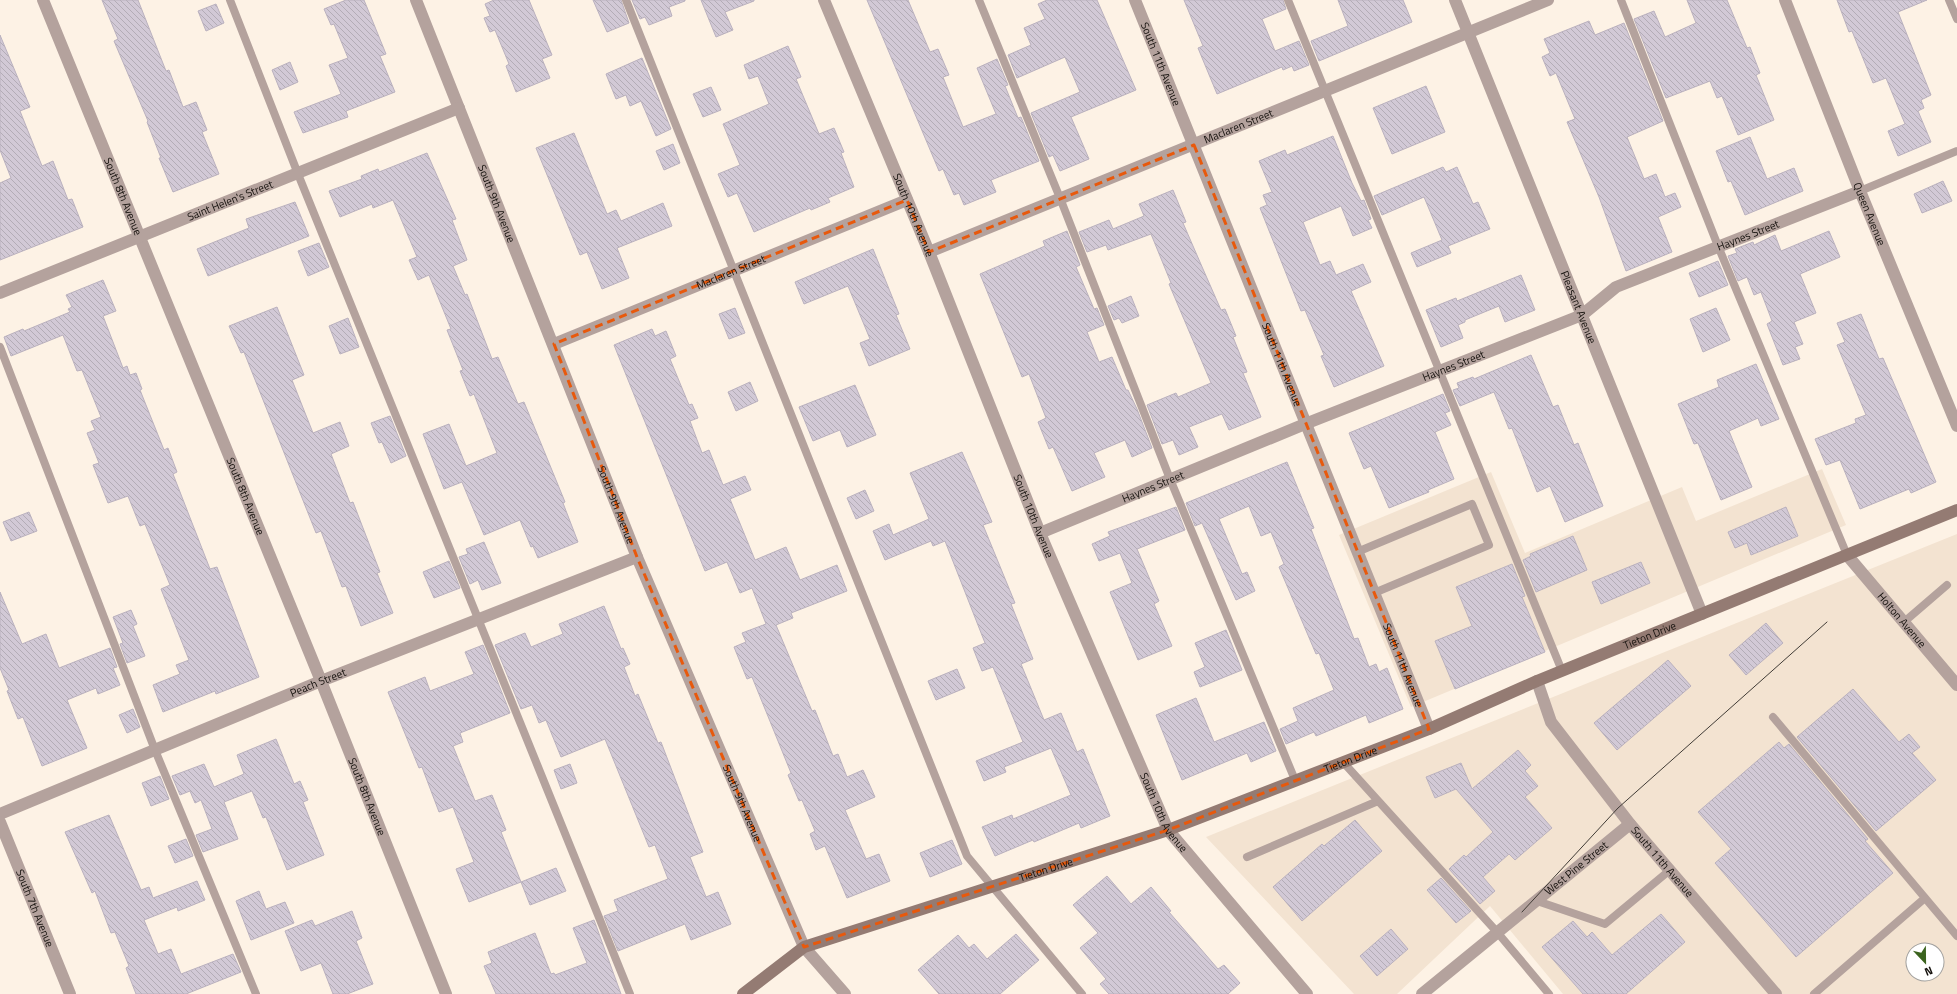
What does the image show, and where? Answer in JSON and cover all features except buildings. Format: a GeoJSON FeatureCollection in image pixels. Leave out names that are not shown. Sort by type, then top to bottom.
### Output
{"type":"FeatureCollection","features":[{"type":"Feature","properties":{"kind":"main road","name":"Tieton Drive"},"geometry":{"type":"LineString","coordinates":[[743,994],[804,947],[1168,830],[1429,728],[1537,681],[1957,510]]}},
{"type":"Feature","properties":{"kind":"street","name":"South 8th Avenue"},"geometry":{"type":"LineString","coordinates":[[43,0],[321,681],[446,994]]}},
{"type":"Feature","properties":{"kind":"street","name":"South 9th Avenue"},"geometry":{"type":"LineString","coordinates":[[416,0],[554,344],[637,557],[804,947],[845,994]]}},
{"type":"Feature","properties":{"kind":"street","name":"South 10th Avenue"},"geometry":{"type":"LineString","coordinates":[[824,0],[929,252],[1040,532],[1168,830],[1307,994]]}},
{"type":"Feature","properties":{"kind":"street","name":"South 11th Avenue"},"geometry":{"type":"LineString","coordinates":[[1135,0],[1429,728]]}},
{"type":"Feature","properties":{"kind":"street","name":"Pleasant Avenue"},"geometry":{"type":"LineString","coordinates":[[1455,0],[1702,614]]}},
{"type":"Feature","properties":{"kind":"street","name":"Maclaren Street"},"geometry":{"type":"LineString","coordinates":[[929,252],[1548,0]]}},
{"type":"Feature","properties":{"kind":"street","name":"Queen Avenue"},"geometry":{"type":"LineString","coordinates":[[1785,0],[1860,191],[1957,426]]}},
{"type":"Feature","properties":{"kind":"street","name":"Saint Helen's Street"},"geometry":{"type":"LineString","coordinates":[[0,293],[140,238],[460,108]]}},
{"type":"Feature","properties":{"kind":"street","name":"Haynes Street"},"geometry":{"type":"LineString","coordinates":[[1040,532],[1305,424],[1582,315],[1616,287],[1860,191]]}},
{"type":"Feature","properties":{"kind":"street","name":"Maclaren Street"},"geometry":{"type":"LineString","coordinates":[[554,344],[907,200]]}},
{"type":"Feature","properties":{"kind":"street","name":"Holton Avenue"},"geometry":{"type":"LineString","coordinates":[[1847,555],[1957,685]]}},
{"type":"Feature","properties":{"kind":"street","name":"Peach Street"},"geometry":{"type":"LineString","coordinates":[[0,814],[321,681],[637,557]]}},
{"type":"Feature","properties":{"kind":"street","name":"South 11th Avenue"},"geometry":{"type":"LineString","coordinates":[[1537,681],[1552,722],[1630,824],[1776,994]]}},
{"type":"Feature","properties":{"kind":"street","name":"South 7th Avenue"},"geometry":{"type":"LineString","coordinates":[[0,822],[70,994]]}},
{"type":"Feature","properties":{"kind":"street","name":"West Pine Street"},"geometry":{"type":"LineString","coordinates":[[1422,994],[1630,824]]}},
{"type":"Feature","properties":{"kind":"lane"},"geometry":{"type":"LineString","coordinates":[[230,0],[298,174],[630,994]]}},
{"type":"Feature","properties":{"kind":"lane"},"geometry":{"type":"LineString","coordinates":[[626,0],[967,856],[1082,994]]}},
{"type":"Feature","properties":{"kind":"lane"},"geometry":{"type":"LineString","coordinates":[[979,0],[1060,198],[1170,480],[1295,780]]}},
{"type":"Feature","properties":{"kind":"lane"},"geometry":{"type":"LineString","coordinates":[[1288,0],[1562,671]]}},
{"type":"Feature","properties":{"kind":"lane"},"geometry":{"type":"LineString","coordinates":[[1621,0],[1718,246],[1847,555]]}},
{"type":"Feature","properties":{"kind":"lane"},"geometry":{"type":"LineString","coordinates":[[1949,0],[1957,19]]}},
{"type":"Feature","properties":{"kind":"lane"},"geometry":{"type":"LineString","coordinates":[[1860,191],[1957,151]]}},
{"type":"Feature","properties":{"kind":"lane"},"geometry":{"type":"LineString","coordinates":[[0,347],[155,750],[256,994]]}},
{"type":"Feature","properties":{"kind":"lane"},"geometry":{"type":"LineString","coordinates":[[1357,552],[1472,504],[1489,545],[1374,593]]}},
{"type":"Feature","properties":{"kind":"lane"},"geometry":{"type":"LineString","coordinates":[[1904,622],[1947,585]]}},
{"type":"Feature","properties":{"kind":"lane"},"geometry":{"type":"LineString","coordinates":[[1773,717],[1957,936]]}},
{"type":"Feature","properties":{"kind":"lane"},"geometry":{"type":"LineString","coordinates":[[1343,762],[1497,932],[1549,994]]}},
{"type":"Feature","properties":{"kind":"lane"},"geometry":{"type":"LineString","coordinates":[[1247,857],[1378,801]]}},
{"type":"Feature","properties":{"kind":"lane"},"geometry":{"type":"LineString","coordinates":[[1537,900],[1605,924],[1670,870]]}},
{"type":"Feature","properties":{"kind":"lane"},"geometry":{"type":"LineString","coordinates":[[1814,994],[1925,898]]}},
{"type":"Feature","properties":{"kind":"highlighted area"},"geometry":{"type":"Polygon","coordinates":[[[1194,145],[1429,729],[1168,830],[804,947],[637,557],[554,344],[907,200],[929,252],[1194,145]]]}},
{"type":"Feature","properties":{"kind":"shaded area"},"geometry":{"type":"Polygon","coordinates":[[[1822,469],[1846,525],[1411,707],[1339,535],[1491,472],[1525,553],[1682,487],[1696,521],[1822,469]]]}},
{"type":"Feature","properties":{"kind":"shaded area"},"geometry":{"type":"Polygon","coordinates":[[[1957,534],[1957,994],[1563,994],[1490,906],[1397,994],[1354,994],[1206,837],[1957,534]]]}},
{"type":"Feature","properties":{"kind":"tram line"},"geometry":{"type":"LineString","coordinates":[[1522,912],[1618,808],[1827,622]]}}]}
